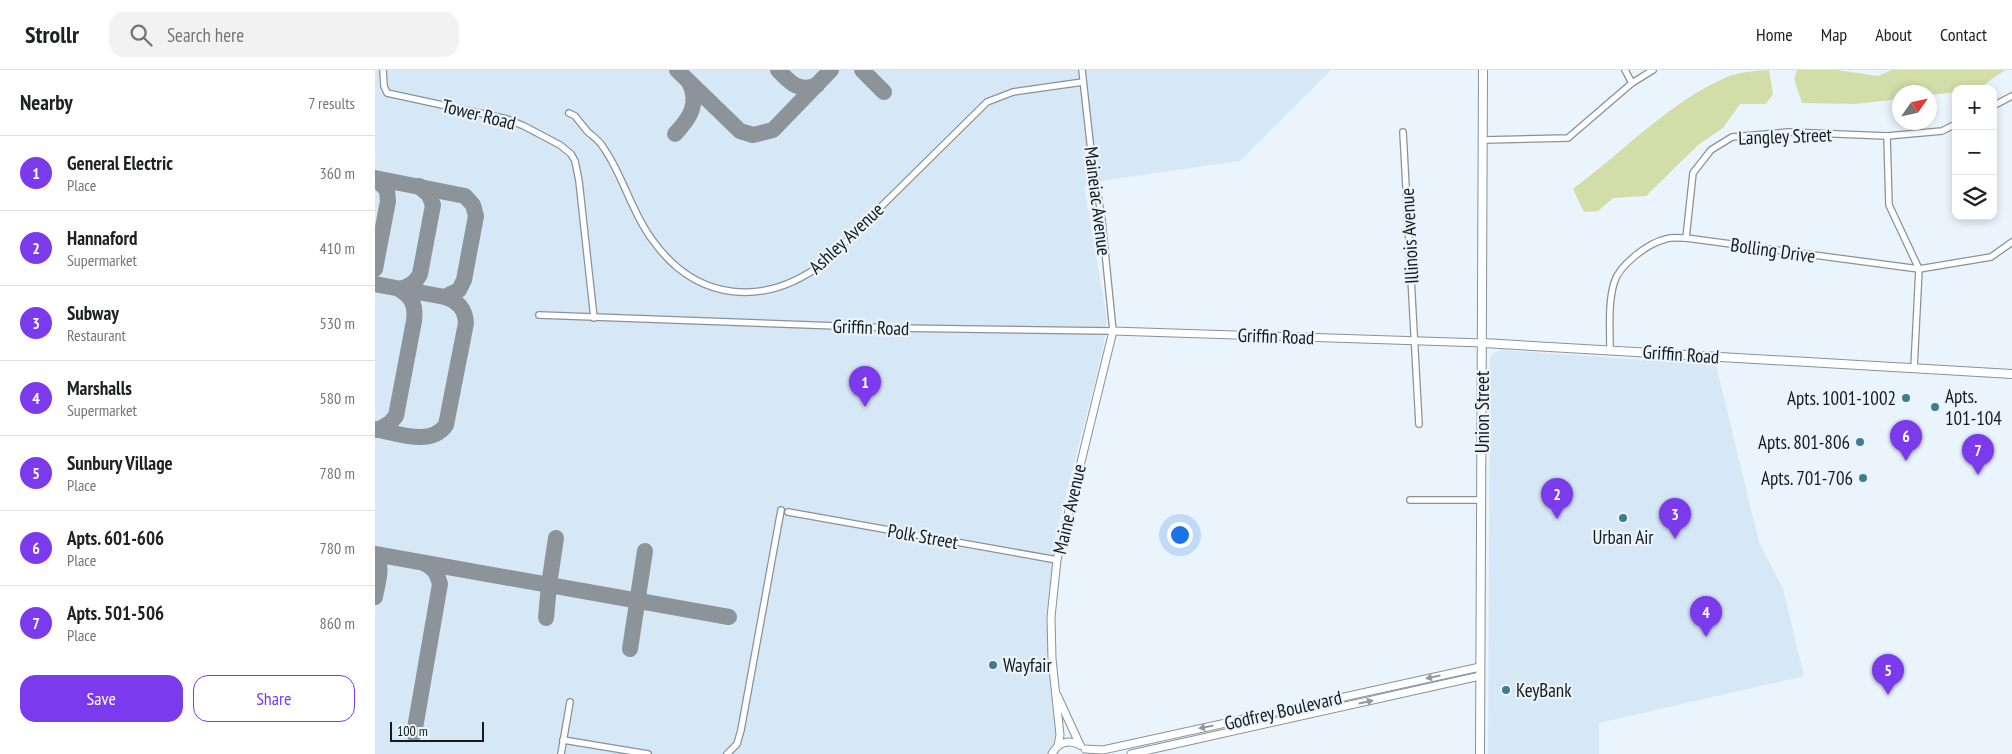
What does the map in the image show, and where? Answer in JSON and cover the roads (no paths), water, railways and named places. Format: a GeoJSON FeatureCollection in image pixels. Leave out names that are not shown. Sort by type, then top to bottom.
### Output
{"type":"FeatureCollection","features":[{"type":"Feature","properties":{"kind":"main road","name":"Union Street"},"geometry":{"type":"LineString","coordinates":[[1480,754],[1483,70]]}},
{"type":"Feature","properties":{"kind":"main road","name":"Griffin Road"},"geometry":{"type":"LineString","coordinates":[[1483,343],[2012,374]]}},
{"type":"Feature","properties":{"kind":"street","name":"Tower Road"},"geometry":{"type":"LineString","coordinates":[[383,70],[384,86],[387,93],[507,118],[560,145],[571,154],[575,161],[579,181],[594,318]]}},
{"type":"Feature","properties":{"kind":"street","name":"Maineiac Avenue"},"geometry":{"type":"LineString","coordinates":[[1082,70],[1091,151],[1102,220],[1113,331]]}},
{"type":"Feature","properties":{"kind":"street"},"geometry":{"type":"LineString","coordinates":[[1625,70],[1632,83]]}},
{"type":"Feature","properties":{"kind":"street"},"geometry":{"type":"LineString","coordinates":[[1483,140],[1568,138],[1632,83],[1653,70]]}},
{"type":"Feature","properties":{"kind":"street","name":"Ashley Avenue"},"geometry":{"type":"LineString","coordinates":[[569,113],[575,116],[604,148],[649,237],[667,258],[683,272],[701,282],[722,289],[751,292],[764,291],[796,281],[826,260],[987,102],[1013,92],[1083,82]]}},
{"type":"Feature","properties":{"kind":"street"},"geometry":{"type":"LineString","coordinates":[[1997,104],[2012,96]]}},
{"type":"Feature","properties":{"kind":"street","name":"Langley Street"},"geometry":{"type":"LineString","coordinates":[[1686,238],[1693,173],[1711,150],[1732,137],[1788,132],[1887,136],[1942,132],[1952,126]]}},
{"type":"Feature","properties":{"kind":"street","name":"Illinois Avenue"},"geometry":{"type":"LineString","coordinates":[[1403,132],[1419,424]]}},
{"type":"Feature","properties":{"kind":"street"},"geometry":{"type":"LineString","coordinates":[[1887,136],[1889,205],[1919,269],[1914,368]]}},
{"type":"Feature","properties":{"kind":"street","name":"Bolling Drive"},"geometry":{"type":"LineString","coordinates":[[1610,349],[1611,297],[1614,281],[1627,263],[1644,248],[1667,239],[1686,238],[1919,269],[1991,257],[2012,242]]}},
{"type":"Feature","properties":{"kind":"street","name":"Griffin Road"},"geometry":{"type":"LineString","coordinates":[[539,316],[893,328],[1113,331],[1483,343]]}},
{"type":"Feature","properties":{"kind":"street","name":"Maine Avenue"},"geometry":{"type":"LineString","coordinates":[[1055,750],[1060,735],[1055,690],[1051,617],[1057,560],[1113,331]]}},
{"type":"Feature","properties":{"kind":"street"},"geometry":{"type":"LineString","coordinates":[[1410,500],[1481,500]]}},
{"type":"Feature","properties":{"kind":"street"},"geometry":{"type":"LineString","coordinates":[[727,754],[737,744],[741,730],[781,510]]}},
{"type":"Feature","properties":{"kind":"street","name":"Polk Street"},"geometry":{"type":"LineString","coordinates":[[788,512],[1057,560]]}},
{"type":"Feature","properties":{"kind":"street","name":"Godfrey Boulevard"},"geometry":{"type":"LineString","coordinates":[[1055,750],[1068,742],[1084,750],[1103,750],[1480,667]]}},
{"type":"Feature","properties":{"kind":"street","name":"Godfrey Boulevard"},"geometry":{"type":"LineString","coordinates":[[1131,754],[1480,676]]}},
{"type":"Feature","properties":{"kind":"street","name":"Maine Avenue"},"geometry":{"type":"LineString","coordinates":[[1055,690],[1084,750]]}},
{"type":"Feature","properties":{"kind":"street"},"geometry":{"type":"LineString","coordinates":[[561,754],[570,702]]}},
{"type":"Feature","properties":{"kind":"street"},"geometry":{"type":"LineString","coordinates":[[563,740],[647,754]]}},
{"type":"Feature","properties":{"kind":"street"},"geometry":{"type":"LineString","coordinates":[[1044,754],[1055,750]]}},
{"type":"Feature","properties":{"kind":"place","name":"Apts. 1001-1002"},"geometry":{"type":"Point","coordinates":[1906,398]}},
{"type":"Feature","properties":{"kind":"place","name":"General Electric"},"geometry":{"type":"Point","coordinates":[865,407]}},
{"type":"Feature","properties":{"kind":"place","name":"Apts. 101-104"},"geometry":{"type":"Point","coordinates":[1935,407]}},
{"type":"Feature","properties":{"kind":"place","name":"Apts. 801-806"},"geometry":{"type":"Point","coordinates":[1860,442]}},
{"type":"Feature","properties":{"kind":"place","name":"Apts. 601-606"},"geometry":{"type":"Point","coordinates":[1906,461]}},
{"type":"Feature","properties":{"kind":"place","name":"Apts. 501-506"},"geometry":{"type":"Point","coordinates":[1978,475]}},
{"type":"Feature","properties":{"kind":"place","name":"Apts. 701-706"},"geometry":{"type":"Point","coordinates":[1863,478]}},
{"type":"Feature","properties":{"kind":"place","name":"Urban Air"},"geometry":{"type":"Point","coordinates":[1623,518]}},
{"type":"Feature","properties":{"kind":"place","name":"Hannaford"},"geometry":{"type":"Point","coordinates":[1557,519]}},
{"type":"Feature","properties":{"kind":"place","name":"Subway"},"geometry":{"type":"Point","coordinates":[1675,539]}},
{"type":"Feature","properties":{"kind":"place","name":"Marshalls"},"geometry":{"type":"Point","coordinates":[1706,637]}},
{"type":"Feature","properties":{"kind":"place","name":"Wayfair"},"geometry":{"type":"Point","coordinates":[993,665]}},
{"type":"Feature","properties":{"kind":"place","name":"KeyBank"},"geometry":{"type":"Point","coordinates":[1506,690]}},
{"type":"Feature","properties":{"kind":"place","name":"Sunbury Village"},"geometry":{"type":"Point","coordinates":[1888,695]}}]}
